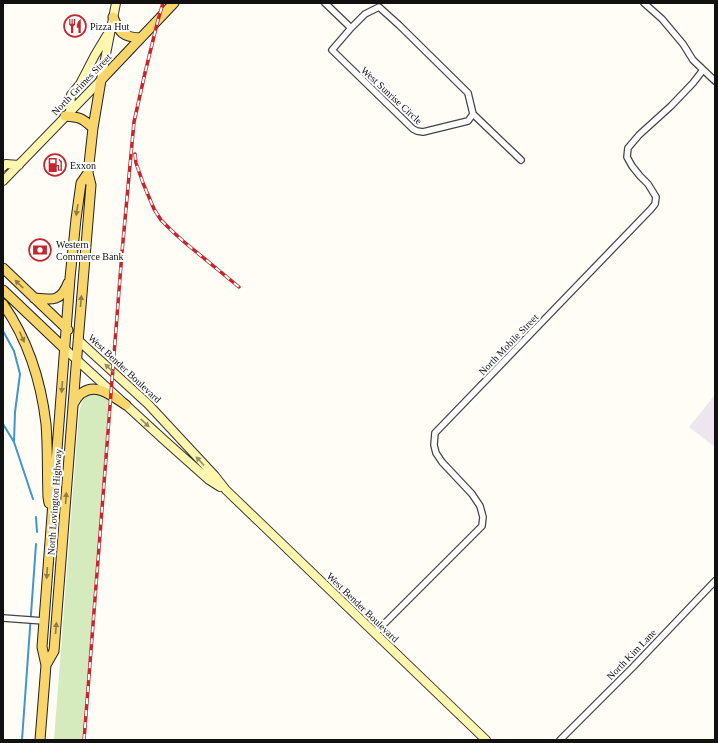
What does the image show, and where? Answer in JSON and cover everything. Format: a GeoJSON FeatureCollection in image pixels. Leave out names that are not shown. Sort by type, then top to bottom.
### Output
{"type":"FeatureCollection","features":[{"type":"Feature","properties":{"kind":"main road"},"geometry":{"type":"LineString","coordinates":[[88,173],[93,128],[116,3]]}},
{"type":"Feature","properties":{"kind":"main road","name":"North Grimes Street"},"geometry":{"type":"LineString","coordinates":[[3,181],[174,3]]}},
{"type":"Feature","properties":{"kind":"main road"},"geometry":{"type":"LineString","coordinates":[[113,17],[119,30],[124,35],[130,38],[141,38]]}},
{"type":"Feature","properties":{"kind":"main road"},"geometry":{"type":"LineString","coordinates":[[93,128],[84,120],[68,114],[71,95],[80,84],[95,55],[110,31]]}},
{"type":"Feature","properties":{"kind":"main road"},"geometry":{"type":"LineString","coordinates":[[3,167],[6,164],[18,165]]}},
{"type":"Feature","properties":{"kind":"main road","name":"North Lovington Highway"},"geometry":{"type":"LineString","coordinates":[[40,740],[46,665],[42,647],[70,278],[81,183],[88,173]]}},
{"type":"Feature","properties":{"kind":"main road","name":"North Lovington Highway"},"geometry":{"type":"LineString","coordinates":[[46,665],[54,651],[76,359],[91,186],[88,173]]}},
{"type":"Feature","properties":{"kind":"main road","name":"West Bender Boulevard"},"geometry":{"type":"LineString","coordinates":[[3,268],[66,329],[157,413],[226,490],[486,740]]}},
{"type":"Feature","properties":{"kind":"main road"},"geometry":{"type":"LineString","coordinates":[[34,298],[50,300],[60,296],[65,290],[70,278]]}},
{"type":"Feature","properties":{"kind":"main road","name":"West Bender Boulevard"},"geometry":{"type":"LineString","coordinates":[[3,290],[126,405],[210,480],[226,490]]}},
{"type":"Feature","properties":{"kind":"main road"},"geometry":{"type":"LineString","coordinates":[[3,304],[22,335],[33,364],[43,400],[46,425],[48,497],[52,512]]}},
{"type":"Feature","properties":{"kind":"main road"},"geometry":{"type":"LineString","coordinates":[[73,404],[80,393],[96,388],[102,390],[126,405]]}},
{"type":"Feature","properties":{"kind":"street"},"geometry":{"type":"LineString","coordinates":[[325,3],[351,28]]}},
{"type":"Feature","properties":{"kind":"street"},"geometry":{"type":"LineString","coordinates":[[644,3],[662,19],[694,60],[715,82]]}},
{"type":"Feature","properties":{"kind":"street","name":"West Sunrise Circle"},"geometry":{"type":"LineString","coordinates":[[379,7],[468,93],[473,114],[468,120],[428,131],[423,132],[413,129],[332,50],[351,28],[365,14],[379,7]]}},
{"type":"Feature","properties":{"kind":"street","name":"North Mobile Street"},"geometry":{"type":"LineString","coordinates":[[375,633],[482,526],[484,517],[480,506],[472,494],[442,462],[436,453],[434,433],[655,204],[656,197],[648,184],[632,166],[627,157],[628,148],[639,135],[671,106],[703,70]]}},
{"type":"Feature","properties":{"kind":"street"},"geometry":{"type":"LineString","coordinates":[[473,114],[521,160]]}},
{"type":"Feature","properties":{"kind":"street","name":"North Kim Lane"},"geometry":{"type":"LineString","coordinates":[[560,740],[634,666],[715,580]]}},
{"type":"Feature","properties":{"kind":"street"},"geometry":{"type":"LineString","coordinates":[[3,618],[44,621]]}},
{"type":"Feature","properties":{"kind":"shaded area"},"geometry":{"type":"Polygon","coordinates":[[[715,395],[715,447],[689,427],[715,395]]]}},
{"type":"Feature","properties":{"kind":"green space"},"geometry":{"type":"Polygon","coordinates":[[[94,392],[102,392],[109,399],[82,740],[54,740],[79,413],[85,398],[94,392]]]}},
{"type":"Feature","properties":{"kind":"waterway"},"geometry":{"type":"LineString","coordinates":[[3,331],[14,351],[20,374],[15,412],[14,442]]}},
{"type":"Feature","properties":{"kind":"waterway"},"geometry":{"type":"LineString","coordinates":[[3,424],[14,442],[33,499]]}},
{"type":"Feature","properties":{"kind":"waterway"},"geometry":{"type":"LineString","coordinates":[[36,517],[37,532]]}},
{"type":"Feature","properties":{"kind":"waterway"},"geometry":{"type":"LineString","coordinates":[[22,740],[36,544]]}},
{"type":"Feature","properties":{"kind":"railway"},"geometry":{"type":"LineString","coordinates":[[84,740],[122,252],[134,122],[163,3]]}},
{"type":"Feature","properties":{"kind":"railway"},"geometry":{"type":"LineString","coordinates":[[135,154],[136,163],[143,183],[154,209],[161,220],[183,241],[239,287]]}},
{"type":"Feature","properties":{"kind":"place","name":"Pizza Hut"},"geometry":{"type":"Point","coordinates":[75,26]}},
{"type":"Feature","properties":{"kind":"place","name":"Exxon"},"geometry":{"type":"Point","coordinates":[55,165]}},
{"type":"Feature","properties":{"kind":"place","name":"Western Commerce Bank"},"geometry":{"type":"Point","coordinates":[40,250]}}]}
